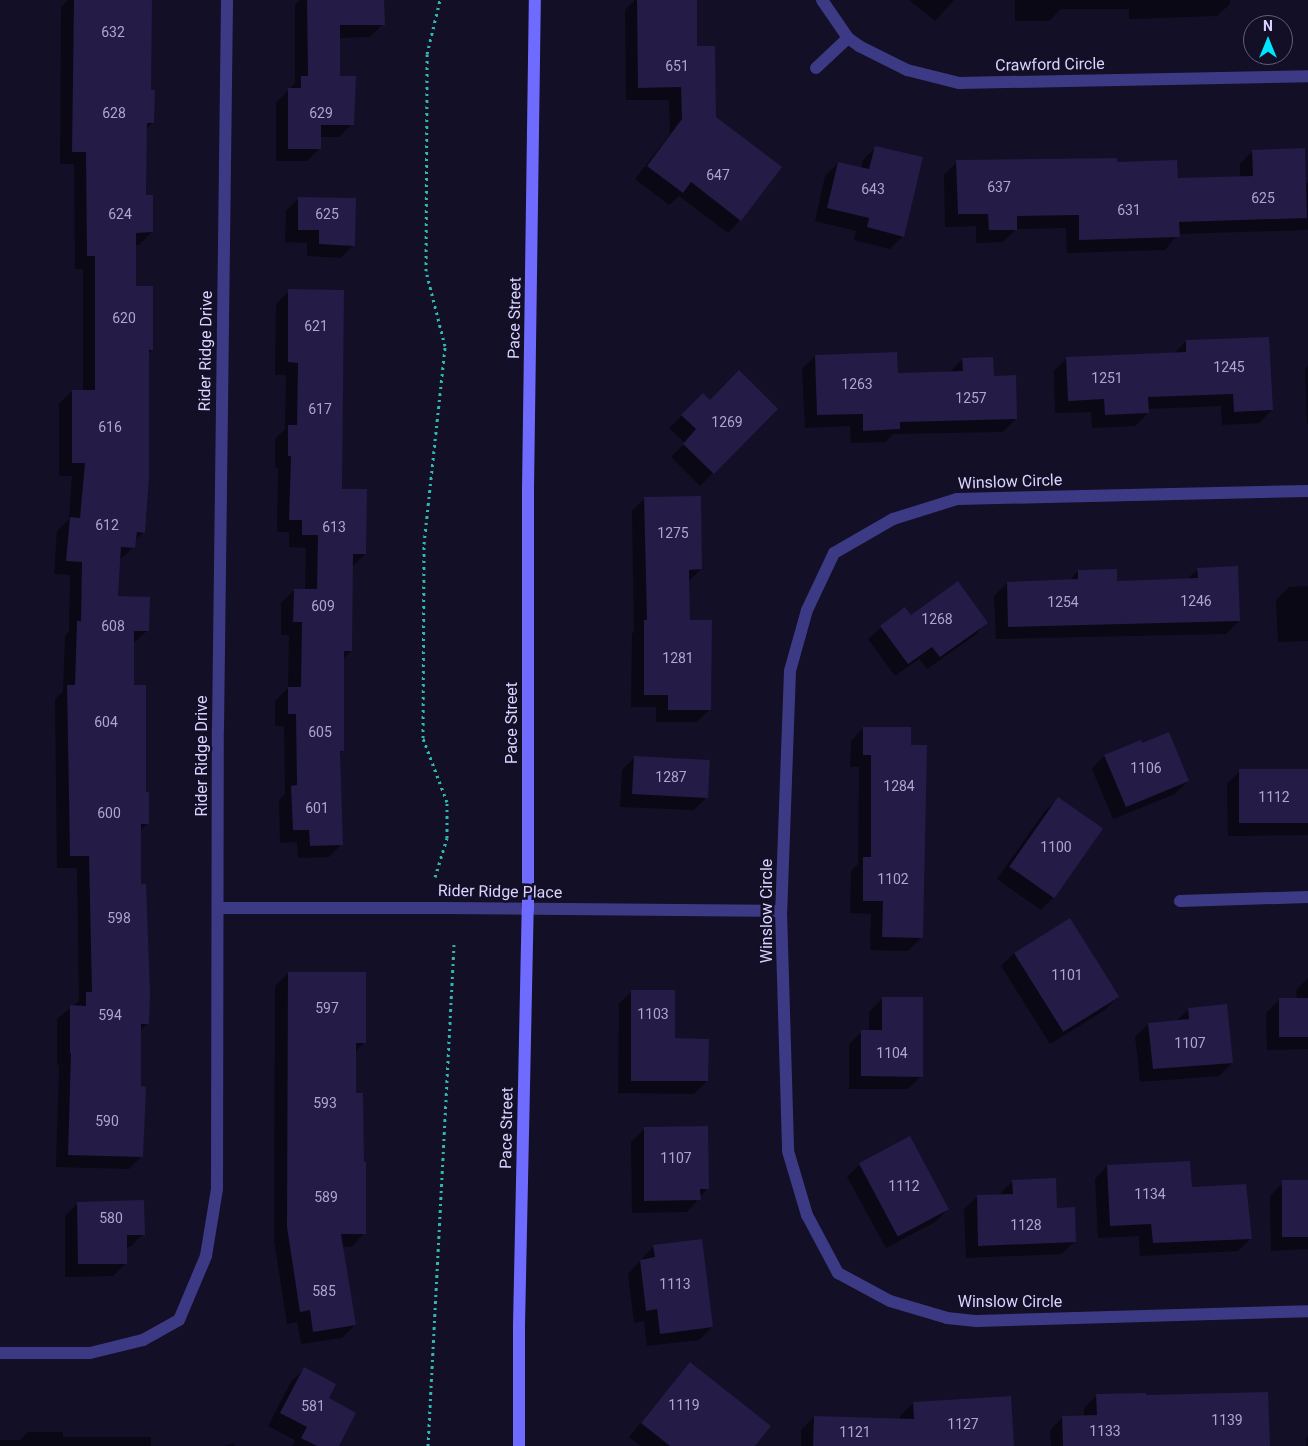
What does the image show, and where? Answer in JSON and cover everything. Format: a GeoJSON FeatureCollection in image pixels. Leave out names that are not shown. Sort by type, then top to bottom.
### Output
{"type":"FeatureCollection","features":[{"type":"Feature","properties":{"kind":"main road","name":"Pace Street"},"geometry":{"type":"LineString","coordinates":[[519,1446],[519,1325],[528,909],[528,489],[535,0]]}},
{"type":"Feature","properties":{"kind":"street","name":"Rider Ridge Drive"},"geometry":{"type":"LineString","coordinates":[[0,1353],[90,1353],[143,1340],[179,1320],[206,1256],[217,1188],[218,698],[227,0]]}},
{"type":"Feature","properties":{"kind":"street","name":"Crawford Circle"},"geometry":{"type":"LineString","coordinates":[[822,0],[848,38],[907,70],[959,83],[1308,76]]}},
{"type":"Feature","properties":{"kind":"street"},"geometry":{"type":"LineString","coordinates":[[816,68],[848,38]]}},
{"type":"Feature","properties":{"kind":"street","name":"Winslow Circle"},"geometry":{"type":"LineString","coordinates":[[1308,491],[957,499],[893,519],[834,552],[806,610],[790,671],[782,912],[788,1151],[806,1215],[838,1274],[890,1302],[947,1318],[977,1321],[1308,1311]]}},
{"type":"Feature","properties":{"kind":"street"},"geometry":{"type":"LineString","coordinates":[[1180,901],[1308,897]]}},
{"type":"Feature","properties":{"kind":"street","name":"Rider Ridge Place"},"geometry":{"type":"LineString","coordinates":[[218,908],[782,912]]}},
{"type":"Feature","properties":{"kind":"path"},"geometry":{"type":"LineString","coordinates":[[435,877],[447,838],[446,802],[423,738],[424,544],[445,346],[426,271],[427,54],[440,0]]}},
{"type":"Feature","properties":{"kind":"path"},"geometry":{"type":"LineString","coordinates":[[428,1446],[454,945]]}},
{"type":"Feature","properties":{"kind":"building"},"geometry":{"type":"Polygon","coordinates":[[[74,0],[152,0],[151,90],[155,90],[154,123],[147,123],[146,195],[153,195],[153,232],[136,233],[136,286],[153,286],[153,350],[149,350],[149,476],[145,533],[137,532],[135,548],[121,547],[118,596],[150,597],[149,631],[134,631],[134,685],[146,685],[146,792],[149,792],[149,824],[141,824],[141,884],[146,884],[150,993],[149,1024],[141,1024],[141,1086],[146,1087],[143,1157],[68,1155],[71,1053],[70,1005],[86,1006],[86,992],[92,992],[89,856],[70,856],[67,685],[75,685],[77,621],[81,621],[82,562],[66,561],[70,517],[80,518],[85,463],[72,463],[72,390],[95,390],[95,256],[87,256],[86,152],[72,152],[74,0]]]}},
{"type":"Feature","properties":{"kind":"building"},"geometry":{"type":"Polygon","coordinates":[[[307,0],[384,0],[385,25],[340,25],[340,76],[356,76],[354,125],[321,125],[321,149],[288,149],[288,88],[301,88],[301,76],[308,76],[307,0]]]}},
{"type":"Feature","properties":{"kind":"building"},"geometry":{"type":"Polygon","coordinates":[[[637,0],[697,0],[697,46],[715,46],[716,117],[782,167],[741,221],[691,182],[683,193],[647,166],[682,119],[681,87],[638,88],[637,0]]]}},
{"type":"Feature","properties":{"kind":"building"},"geometry":{"type":"Polygon","coordinates":[[[875,146],[923,157],[904,237],[867,227],[869,218],[827,208],[838,162],[869,169],[875,146]]]}},
{"type":"Feature","properties":{"kind":"building"},"geometry":{"type":"Polygon","coordinates":[[[1305,148],[1307,218],[1179,222],[1180,237],[1079,240],[1079,215],[1017,216],[1017,230],[989,230],[988,214],[958,214],[956,160],[1117,158],[1117,162],[1177,160],[1178,178],[1253,176],[1252,150],[1305,148]]]}},
{"type":"Feature","properties":{"kind":"building"},"geometry":{"type":"Polygon","coordinates":[[[298,197],[356,198],[355,246],[319,244],[319,230],[298,230],[298,197]]]}},
{"type":"Feature","properties":{"kind":"building"},"geometry":{"type":"Polygon","coordinates":[[[288,289],[344,290],[342,489],[367,489],[366,554],[353,554],[352,651],[344,651],[344,751],[340,751],[343,845],[310,846],[309,830],[293,830],[291,786],[297,785],[296,714],[288,714],[288,687],[301,687],[302,622],[293,622],[294,589],[317,589],[318,535],[302,535],[302,520],[289,520],[291,456],[288,456],[288,425],[297,425],[298,363],[288,362],[288,289]]]}},
{"type":"Feature","properties":{"kind":"building"},"geometry":{"type":"Polygon","coordinates":[[[1269,337],[1273,410],[1234,412],[1233,394],[1148,397],[1149,413],[1105,415],[1104,399],[1068,401],[1066,357],[1186,352],[1186,340],[1269,337]]]}},
{"type":"Feature","properties":{"kind":"building"},"geometry":{"type":"Polygon","coordinates":[[[897,352],[898,373],[963,371],[962,358],[993,357],[994,376],[1016,375],[1017,419],[900,422],[900,429],[863,431],[863,414],[817,415],[815,355],[897,352]]]}},
{"type":"Feature","properties":{"kind":"building"},"geometry":{"type":"Polygon","coordinates":[[[739,370],[778,409],[714,474],[683,444],[696,429],[681,415],[703,393],[710,400],[739,370]]]}},
{"type":"Feature","properties":{"kind":"building"},"geometry":{"type":"Polygon","coordinates":[[[701,496],[702,569],[689,570],[690,620],[712,620],[711,710],[668,710],[668,695],[644,695],[644,620],[647,620],[644,497],[701,496]]]}},
{"type":"Feature","properties":{"kind":"building"},"geometry":{"type":"Polygon","coordinates":[[[1238,566],[1240,621],[1008,627],[1007,582],[1078,579],[1078,570],[1117,569],[1117,581],[1198,578],[1197,568],[1238,566]]]}},
{"type":"Feature","properties":{"kind":"building"},"geometry":{"type":"Polygon","coordinates":[[[958,581],[988,623],[940,657],[932,647],[908,664],[880,626],[905,607],[911,615],[958,581]]]}},
{"type":"Feature","properties":{"kind":"building"},"geometry":{"type":"Polygon","coordinates":[[[863,727],[911,727],[911,745],[927,745],[923,938],[882,937],[883,901],[863,901],[863,857],[871,857],[871,755],[863,755],[863,727]]]}},
{"type":"Feature","properties":{"kind":"building"},"geometry":{"type":"Polygon","coordinates":[[[1169,732],[1189,781],[1126,807],[1104,755],[1141,740],[1142,743],[1169,732]]]}},
{"type":"Feature","properties":{"kind":"building"},"geometry":{"type":"Polygon","coordinates":[[[634,756],[710,760],[708,798],[632,794],[634,756]]]}},
{"type":"Feature","properties":{"kind":"building"},"geometry":{"type":"Polygon","coordinates":[[[1239,769],[1308,769],[1308,823],[1239,823],[1239,769]]]}},
{"type":"Feature","properties":{"kind":"building"},"geometry":{"type":"Polygon","coordinates":[[[1058,797],[1103,829],[1054,898],[1009,867],[1058,797]]]}},
{"type":"Feature","properties":{"kind":"building"},"geometry":{"type":"Polygon","coordinates":[[[1070,918],[1119,997],[1063,1032],[1014,953],[1070,918]]]}},
{"type":"Feature","properties":{"kind":"building"},"geometry":{"type":"Polygon","coordinates":[[[288,972],[366,972],[366,1043],[356,1043],[356,1093],[363,1093],[364,1162],[366,1162],[366,1234],[341,1234],[356,1325],[313,1332],[310,1310],[300,1312],[287,1227],[288,972]]]}},
{"type":"Feature","properties":{"kind":"building"},"geometry":{"type":"Polygon","coordinates":[[[631,990],[675,990],[675,1038],[709,1039],[708,1081],[631,1081],[631,990]]]}},
{"type":"Feature","properties":{"kind":"building"},"geometry":{"type":"Polygon","coordinates":[[[882,997],[923,997],[923,1077],[861,1076],[861,1030],[882,1030],[882,997]]]}},
{"type":"Feature","properties":{"kind":"building"},"geometry":{"type":"Polygon","coordinates":[[[1279,998],[1308,998],[1308,1037],[1279,1037],[1279,998]]]}},
{"type":"Feature","properties":{"kind":"building"},"geometry":{"type":"Polygon","coordinates":[[[1227,1004],[1233,1063],[1153,1069],[1148,1023],[1189,1019],[1188,1008],[1227,1004]]]}},
{"type":"Feature","properties":{"kind":"building"},"geometry":{"type":"Polygon","coordinates":[[[708,1126],[709,1189],[700,1189],[701,1200],[644,1201],[644,1127],[708,1126]]]}},
{"type":"Feature","properties":{"kind":"building"},"geometry":{"type":"Polygon","coordinates":[[[910,1136],[949,1209],[898,1237],[859,1163],[910,1136]]]}},
{"type":"Feature","properties":{"kind":"building"},"geometry":{"type":"Polygon","coordinates":[[[1190,1161],[1192,1187],[1246,1184],[1252,1239],[1153,1243],[1151,1224],[1110,1226],[1107,1165],[1190,1161]]]}},
{"type":"Feature","properties":{"kind":"building"},"geometry":{"type":"Polygon","coordinates":[[[1056,1178],[1057,1208],[1075,1207],[1076,1242],[978,1246],[977,1195],[1013,1194],[1012,1180],[1056,1178]]]}},
{"type":"Feature","properties":{"kind":"building"},"geometry":{"type":"Polygon","coordinates":[[[1282,1180],[1308,1180],[1308,1237],[1282,1237],[1282,1180]]]}},
{"type":"Feature","properties":{"kind":"building"},"geometry":{"type":"Polygon","coordinates":[[[144,1200],[145,1235],[127,1235],[127,1264],[78,1264],[77,1202],[144,1200]]]}},
{"type":"Feature","properties":{"kind":"building"},"geometry":{"type":"Polygon","coordinates":[[[702,1239],[713,1327],[660,1334],[657,1309],[646,1311],[640,1260],[655,1257],[653,1245],[702,1239]]]}},
{"type":"Feature","properties":{"kind":"building"},"geometry":{"type":"Polygon","coordinates":[[[690,1362],[771,1426],[755,1446],[670,1446],[641,1423],[690,1362]]]}},
{"type":"Feature","properties":{"kind":"building"},"geometry":{"type":"Polygon","coordinates":[[[304,1367],[336,1384],[329,1398],[356,1413],[339,1446],[317,1446],[301,1438],[307,1427],[280,1413],[304,1367]]]}},
{"type":"Feature","properties":{"kind":"building"},"geometry":{"type":"Polygon","coordinates":[[[1268,1392],[1270,1446],[1063,1446],[1062,1416],[1097,1415],[1096,1394],[1146,1393],[1146,1395],[1268,1392]]]}},
{"type":"Feature","properties":{"kind":"building"},"geometry":{"type":"Polygon","coordinates":[[[1011,1396],[1014,1446],[813,1446],[814,1416],[914,1419],[913,1402],[1011,1396]]]}}]}
